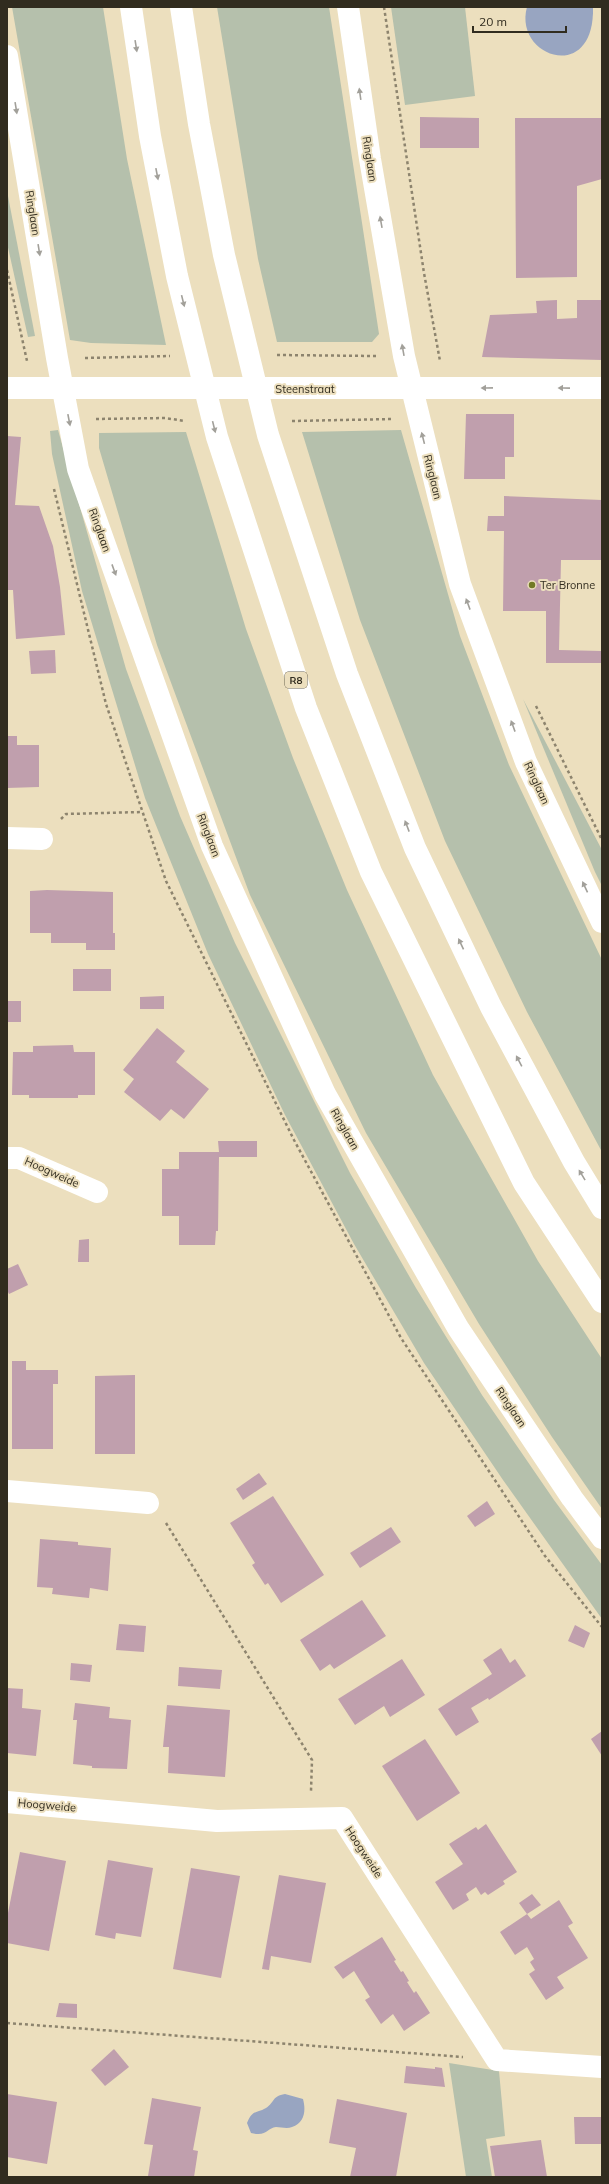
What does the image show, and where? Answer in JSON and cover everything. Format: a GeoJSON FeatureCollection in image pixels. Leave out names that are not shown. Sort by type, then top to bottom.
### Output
{"type":"FeatureCollection","features":[{"type":"Feature","properties":{"kind":"main road","name":"R8"},"geometry":{"type":"LineString","coordinates":[[131,7],[150,136],[177,276],[217,437],[306,708],[371,872],[524,1183],[602,1302]]}},
{"type":"Feature","properties":{"kind":"main road"},"geometry":{"type":"LineString","coordinates":[[181,7],[199,124],[224,255],[266,427],[347,674],[415,848],[490,1007],[574,1162],[602,1208]]}},
{"type":"Feature","properties":{"kind":"main road","name":"Ringlaan"},"geometry":{"type":"LineString","coordinates":[[348,7],[370,159],[404,356],[418,419],[460,584],[526,762],[602,922]]}},
{"type":"Feature","properties":{"kind":"main road","name":"Ringlaan"},"geometry":{"type":"LineString","coordinates":[[7,56],[78,469],[212,846],[325,1094],[458,1328],[572,1498],[602,1538]]}},
{"type":"Feature","properties":{"kind":"main road","name":"Steenstraat"},"geometry":{"type":"LineString","coordinates":[[7,388],[63,387],[170,390],[602,388]]}},
{"type":"Feature","properties":{"kind":"main road"},"geometry":{"type":"LineString","coordinates":[[7,838],[42,839]]}},
{"type":"Feature","properties":{"kind":"main road","name":"Hoogweide"},"geometry":{"type":"LineString","coordinates":[[7,1158],[19,1158],[97,1192]]}},
{"type":"Feature","properties":{"kind":"main road"},"geometry":{"type":"LineString","coordinates":[[7,1491],[148,1503]]}},
{"type":"Feature","properties":{"kind":"main road","name":"Hoogweide"},"geometry":{"type":"LineString","coordinates":[[7,1802],[217,1821],[342,1818],[497,2060]]}},
{"type":"Feature","properties":{"kind":"main road"},"geometry":{"type":"LineString","coordinates":[[497,2060],[602,2067]]}},
{"type":"Feature","properties":{"kind":"path"},"geometry":{"type":"LineString","coordinates":[[384,7],[417,227],[445,389]]}},
{"type":"Feature","properties":{"kind":"path"},"geometry":{"type":"LineString","coordinates":[[26,355],[58,358],[160,356]]}},
{"type":"Feature","properties":{"kind":"path"},"geometry":{"type":"LineString","coordinates":[[289,355],[404,356],[440,358]]}},
{"type":"Feature","properties":{"kind":"path"},"geometry":{"type":"LineString","coordinates":[[68,415],[89,419],[164,418],[177,421]]}},
{"type":"Feature","properties":{"kind":"path"},"geometry":{"type":"LineString","coordinates":[[313,421],[418,419]]}},
{"type":"Feature","properties":{"kind":"path"},"geometry":{"type":"LineString","coordinates":[[535,703],[602,840]]}},
{"type":"Feature","properties":{"kind":"path"},"geometry":{"type":"LineString","coordinates":[[42,839],[66,814],[142,812]]}},
{"type":"Feature","properties":{"kind":"path"},"geometry":{"type":"LineString","coordinates":[[148,1503],[168,1525],[312,1760],[310,1819]]}},
{"type":"Feature","properties":{"kind":"path"},"geometry":{"type":"LineString","coordinates":[[7,2023],[497,2060]]}},
{"type":"Feature","properties":{"kind":"green space"},"geometry":{"type":"Polygon","coordinates":[[[12,7],[103,7],[127,159],[166,345],[91,343],[70,340],[12,7]]]}},
{"type":"Feature","properties":{"kind":"green space"},"geometry":{"type":"Polygon","coordinates":[[[217,7],[329,7],[379,334],[372,342],[277,342],[258,259],[217,7]]]}},
{"type":"Feature","properties":{"kind":"green space"},"geometry":{"type":"Polygon","coordinates":[[[391,7],[465,7],[475,96],[405,105],[391,7]]]}},
{"type":"Feature","properties":{"kind":"green space"},"geometry":{"type":"Polygon","coordinates":[[[7,191],[35,336],[28,337],[7,243],[7,191]]]}},
{"type":"Feature","properties":{"kind":"green space"},"geometry":{"type":"Polygon","coordinates":[[[58,430],[126,669],[180,816],[235,943],[350,1173],[416,1288],[482,1395],[554,1500],[602,1565],[602,1619],[503,1480],[424,1363],[354,1244],[285,1115],[208,954],[145,798],[82,591],[52,454],[50,431],[58,430]]]}},
{"type":"Feature","properties":{"kind":"green space"},"geometry":{"type":"Polygon","coordinates":[[[401,430],[460,636],[509,765],[602,960],[602,1152],[527,1012],[445,841],[360,620],[302,432],[401,430]]]}},
{"type":"Feature","properties":{"kind":"green space"},"geometry":{"type":"Polygon","coordinates":[[[186,432],[246,629],[293,758],[347,890],[433,1075],[538,1261],[602,1359],[602,1509],[552,1437],[479,1324],[366,1133],[250,895],[157,645],[99,448],[99,433],[186,432]]]}},
{"type":"Feature","properties":{"kind":"green space"},"geometry":{"type":"Polygon","coordinates":[[[523,699],[602,850],[602,886],[595,872],[523,699]]]}},
{"type":"Feature","properties":{"kind":"green space"},"geometry":{"type":"Polygon","coordinates":[[[449,2063],[499,2071],[505,2136],[486,2139],[492,2177],[466,2177],[449,2063]]]}},
{"type":"Feature","properties":{"kind":"water"},"geometry":{"type":"Polygon","coordinates":[[[527,7],[593,7],[590,31],[582,47],[569,54],[556,55],[542,50],[532,39],[526,25],[527,7]]]}},
{"type":"Feature","properties":{"kind":"water"},"geometry":{"type":"Polygon","coordinates":[[[285,2094],[303,2099],[304,2116],[300,2122],[290,2128],[276,2127],[260,2134],[251,2133],[247,2123],[251,2116],[255,2112],[266,2108],[278,2096],[285,2094]]]}},
{"type":"Feature","properties":{"kind":"building"},"geometry":{"type":"Polygon","coordinates":[[[420,117],[479,118],[479,148],[420,148],[420,117]]]}},
{"type":"Feature","properties":{"kind":"building"},"geometry":{"type":"Polygon","coordinates":[[[515,118],[602,118],[602,179],[577,186],[577,277],[516,278],[515,118]]]}},
{"type":"Feature","properties":{"kind":"building"},"geometry":{"type":"Polygon","coordinates":[[[557,300],[557,319],[577,318],[577,300],[602,300],[602,360],[482,357],[490,315],[537,313],[536,301],[557,300]]]}},
{"type":"Feature","properties":{"kind":"building"},"geometry":{"type":"Polygon","coordinates":[[[466,414],[514,414],[514,457],[505,457],[505,479],[464,479],[466,414]]]}},
{"type":"Feature","properties":{"kind":"building"},"geometry":{"type":"Polygon","coordinates":[[[7,436],[21,437],[15,505],[39,506],[53,546],[60,587],[65,635],[16,639],[13,590],[7,590],[7,436]]]}},
{"type":"Feature","properties":{"kind":"building","name":"Ter Bronne"},"geometry":{"type":"Polygon","coordinates":[[[504,496],[602,500],[602,560],[561,560],[559,650],[602,651],[602,663],[546,663],[546,611],[503,611],[504,531],[487,531],[488,516],[504,516],[504,496]]]}},
{"type":"Feature","properties":{"kind":"building"},"geometry":{"type":"Polygon","coordinates":[[[55,650],[56,673],[31,674],[29,651],[55,650]]]}},
{"type":"Feature","properties":{"kind":"building"},"geometry":{"type":"Polygon","coordinates":[[[7,736],[17,736],[17,745],[39,745],[39,787],[7,788],[7,736]]]}},
{"type":"Feature","properties":{"kind":"building"},"geometry":{"type":"Polygon","coordinates":[[[47,890],[113,892],[113,933],[115,933],[115,950],[86,950],[86,943],[51,943],[51,933],[30,933],[30,891],[47,890]]]}},
{"type":"Feature","properties":{"kind":"building"},"geometry":{"type":"Polygon","coordinates":[[[73,969],[111,969],[111,991],[73,991],[73,969]]]}},
{"type":"Feature","properties":{"kind":"building"},"geometry":{"type":"Polygon","coordinates":[[[164,996],[164,1009],[140,1009],[140,997],[164,996]]]}},
{"type":"Feature","properties":{"kind":"building"},"geometry":{"type":"Polygon","coordinates":[[[7,1001],[21,1001],[21,1022],[7,1022],[7,1001]]]}},
{"type":"Feature","properties":{"kind":"building"},"geometry":{"type":"Polygon","coordinates":[[[157,1028],[185,1051],[176,1062],[209,1089],[184,1119],[171,1109],[160,1121],[124,1092],[134,1079],[123,1070],[157,1028]]]}},
{"type":"Feature","properties":{"kind":"building"},"geometry":{"type":"Polygon","coordinates":[[[73,1045],[74,1052],[95,1052],[95,1095],[78,1095],[78,1098],[29,1098],[29,1095],[12,1095],[13,1052],[33,1052],[33,1046],[73,1045]]]}},
{"type":"Feature","properties":{"kind":"building"},"geometry":{"type":"Polygon","coordinates":[[[218,1141],[257,1141],[257,1157],[219,1157],[218,1231],[216,1231],[215,1245],[179,1245],[179,1216],[162,1216],[162,1169],[179,1169],[179,1152],[219,1152],[218,1141]]]}},
{"type":"Feature","properties":{"kind":"building"},"geometry":{"type":"Polygon","coordinates":[[[89,1239],[89,1262],[78,1262],[79,1240],[89,1239]]]}},
{"type":"Feature","properties":{"kind":"building"},"geometry":{"type":"Polygon","coordinates":[[[18,1264],[28,1285],[9,1294],[7,1290],[7,1269],[18,1264]]]}},
{"type":"Feature","properties":{"kind":"building"},"geometry":{"type":"Polygon","coordinates":[[[12,1361],[26,1361],[26,1370],[58,1370],[58,1384],[53,1384],[53,1449],[12,1449],[12,1361]]]}},
{"type":"Feature","properties":{"kind":"building"},"geometry":{"type":"Polygon","coordinates":[[[135,1375],[135,1454],[95,1454],[95,1376],[135,1375]]]}},
{"type":"Feature","properties":{"kind":"building"},"geometry":{"type":"Polygon","coordinates":[[[259,1473],[267,1484],[243,1500],[236,1489],[259,1473]]]}},
{"type":"Feature","properties":{"kind":"building"},"geometry":{"type":"Polygon","coordinates":[[[273,1496],[324,1575],[281,1603],[268,1583],[265,1585],[252,1565],[255,1563],[230,1523],[273,1496]]]}},
{"type":"Feature","properties":{"kind":"building"},"geometry":{"type":"Polygon","coordinates":[[[487,1501],[495,1514],[475,1527],[467,1516],[487,1501]]]}},
{"type":"Feature","properties":{"kind":"building"},"geometry":{"type":"Polygon","coordinates":[[[391,1527],[401,1542],[360,1568],[350,1553],[391,1527]]]}},
{"type":"Feature","properties":{"kind":"building"},"geometry":{"type":"Polygon","coordinates":[[[40,1539],[78,1542],[78,1545],[111,1548],[108,1591],[90,1588],[89,1598],[52,1594],[53,1588],[37,1587],[40,1539]]]}},
{"type":"Feature","properties":{"kind":"building"},"geometry":{"type":"Polygon","coordinates":[[[362,1600],[386,1636],[334,1669],[330,1664],[320,1671],[300,1640],[362,1600]]]}},
{"type":"Feature","properties":{"kind":"building"},"geometry":{"type":"Polygon","coordinates":[[[119,1624],[146,1626],[144,1652],[116,1650],[119,1624]]]}},
{"type":"Feature","properties":{"kind":"building"},"geometry":{"type":"Polygon","coordinates":[[[575,1625],[590,1633],[584,1648],[568,1641],[575,1625]]]}},
{"type":"Feature","properties":{"kind":"building"},"geometry":{"type":"Polygon","coordinates":[[[501,1648],[510,1663],[515,1659],[526,1676],[489,1700],[488,1698],[471,1708],[479,1722],[456,1736],[438,1709],[492,1674],[483,1660],[501,1648]]]}},
{"type":"Feature","properties":{"kind":"building"},"geometry":{"type":"Polygon","coordinates":[[[402,1659],[425,1695],[390,1717],[384,1706],[355,1725],[338,1699],[402,1659]]]}},
{"type":"Feature","properties":{"kind":"building"},"geometry":{"type":"Polygon","coordinates":[[[71,1663],[92,1665],[90,1682],[70,1680],[71,1663]]]}},
{"type":"Feature","properties":{"kind":"building"},"geometry":{"type":"Polygon","coordinates":[[[179,1667],[222,1670],[220,1689],[178,1686],[179,1667]]]}},
{"type":"Feature","properties":{"kind":"building"},"geometry":{"type":"Polygon","coordinates":[[[7,1688],[23,1689],[22,1708],[41,1710],[36,1756],[7,1753],[7,1688]]]}},
{"type":"Feature","properties":{"kind":"building"},"geometry":{"type":"Polygon","coordinates":[[[75,1703],[110,1707],[109,1718],[131,1720],[127,1769],[92,1768],[92,1766],[73,1764],[77,1720],[73,1720],[75,1703]]]}},
{"type":"Feature","properties":{"kind":"building"},"geometry":{"type":"Polygon","coordinates":[[[167,1705],[230,1710],[225,1777],[168,1773],[169,1747],[163,1747],[167,1705]]]}},
{"type":"Feature","properties":{"kind":"building"},"geometry":{"type":"Polygon","coordinates":[[[602,1731],[602,1756],[591,1739],[602,1731]]]}},
{"type":"Feature","properties":{"kind":"building"},"geometry":{"type":"Polygon","coordinates":[[[425,1739],[460,1793],[417,1821],[382,1766],[425,1739]]]}},
{"type":"Feature","properties":{"kind":"building"},"geometry":{"type":"Polygon","coordinates":[[[486,1824],[517,1872],[503,1881],[505,1884],[488,1895],[485,1892],[481,1895],[476,1887],[466,1894],[469,1900],[453,1910],[435,1882],[463,1864],[449,1844],[476,1827],[478,1830],[486,1824]]]}},
{"type":"Feature","properties":{"kind":"building"},"geometry":{"type":"Polygon","coordinates":[[[20,1852],[66,1861],[49,1951],[7,1943],[7,1918],[20,1852]]]}},
{"type":"Feature","properties":{"kind":"building"},"geometry":{"type":"Polygon","coordinates":[[[108,1860],[153,1868],[141,1937],[116,1933],[115,1939],[95,1935],[108,1860]]]}},
{"type":"Feature","properties":{"kind":"building"},"geometry":{"type":"Polygon","coordinates":[[[191,1868],[240,1876],[221,1978],[173,1969],[191,1868]]]}},
{"type":"Feature","properties":{"kind":"building"},"geometry":{"type":"Polygon","coordinates":[[[279,1875],[326,1883],[311,1963],[271,1956],[269,1970],[262,1969],[279,1875]]]}},
{"type":"Feature","properties":{"kind":"building"},"geometry":{"type":"Polygon","coordinates":[[[532,1894],[541,1905],[527,1914],[519,1903],[532,1894]]]}},
{"type":"Feature","properties":{"kind":"building"},"geometry":{"type":"Polygon","coordinates":[[[559,1900],[573,1923],[568,1926],[588,1958],[557,1977],[564,1988],[546,2000],[529,1974],[535,1970],[530,1962],[534,1959],[527,1947],[515,1955],[500,1932],[527,1914],[531,1919],[559,1900]]]}},
{"type":"Feature","properties":{"kind":"building"},"geometry":{"type":"Polygon","coordinates":[[[382,1937],[396,1960],[394,1961],[409,1981],[407,1982],[414,1993],[416,1991],[430,2013],[404,2031],[393,2014],[381,2024],[365,2000],[370,1997],[354,1971],[343,1979],[334,1967],[382,1937]]]}},
{"type":"Feature","properties":{"kind":"building"},"geometry":{"type":"Polygon","coordinates":[[[59,2003],[77,2004],[77,2018],[56,2017],[59,2003]]]}},
{"type":"Feature","properties":{"kind":"building"},"geometry":{"type":"Polygon","coordinates":[[[114,2049],[129,2067],[105,2086],[91,2070],[114,2049]]]}},
{"type":"Feature","properties":{"kind":"building"},"geometry":{"type":"Polygon","coordinates":[[[406,2066],[435,2069],[435,2067],[442,2068],[445,2087],[404,2083],[406,2066]]]}},
{"type":"Feature","properties":{"kind":"building"},"geometry":{"type":"Polygon","coordinates":[[[7,2094],[57,2102],[47,2164],[7,2157],[7,2094]]]}},
{"type":"Feature","properties":{"kind":"building"},"geometry":{"type":"Polygon","coordinates":[[[152,2098],[201,2107],[193,2150],[198,2151],[194,2177],[148,2176],[153,2145],[144,2144],[152,2098]]]}},
{"type":"Feature","properties":{"kind":"building"},"geometry":{"type":"Polygon","coordinates":[[[337,2099],[407,2113],[396,2177],[350,2177],[356,2148],[329,2143],[337,2099]]]}},
{"type":"Feature","properties":{"kind":"building"},"geometry":{"type":"Polygon","coordinates":[[[574,2117],[602,2117],[602,2144],[575,2144],[574,2117]]]}},
{"type":"Feature","properties":{"kind":"building"},"geometry":{"type":"Polygon","coordinates":[[[541,2140],[547,2177],[495,2177],[490,2146],[541,2140]]]}},
{"type":"Feature","properties":{"kind":"place","name":"Ter Bronne"},"geometry":{"type":"Point","coordinates":[532,585]}}]}
